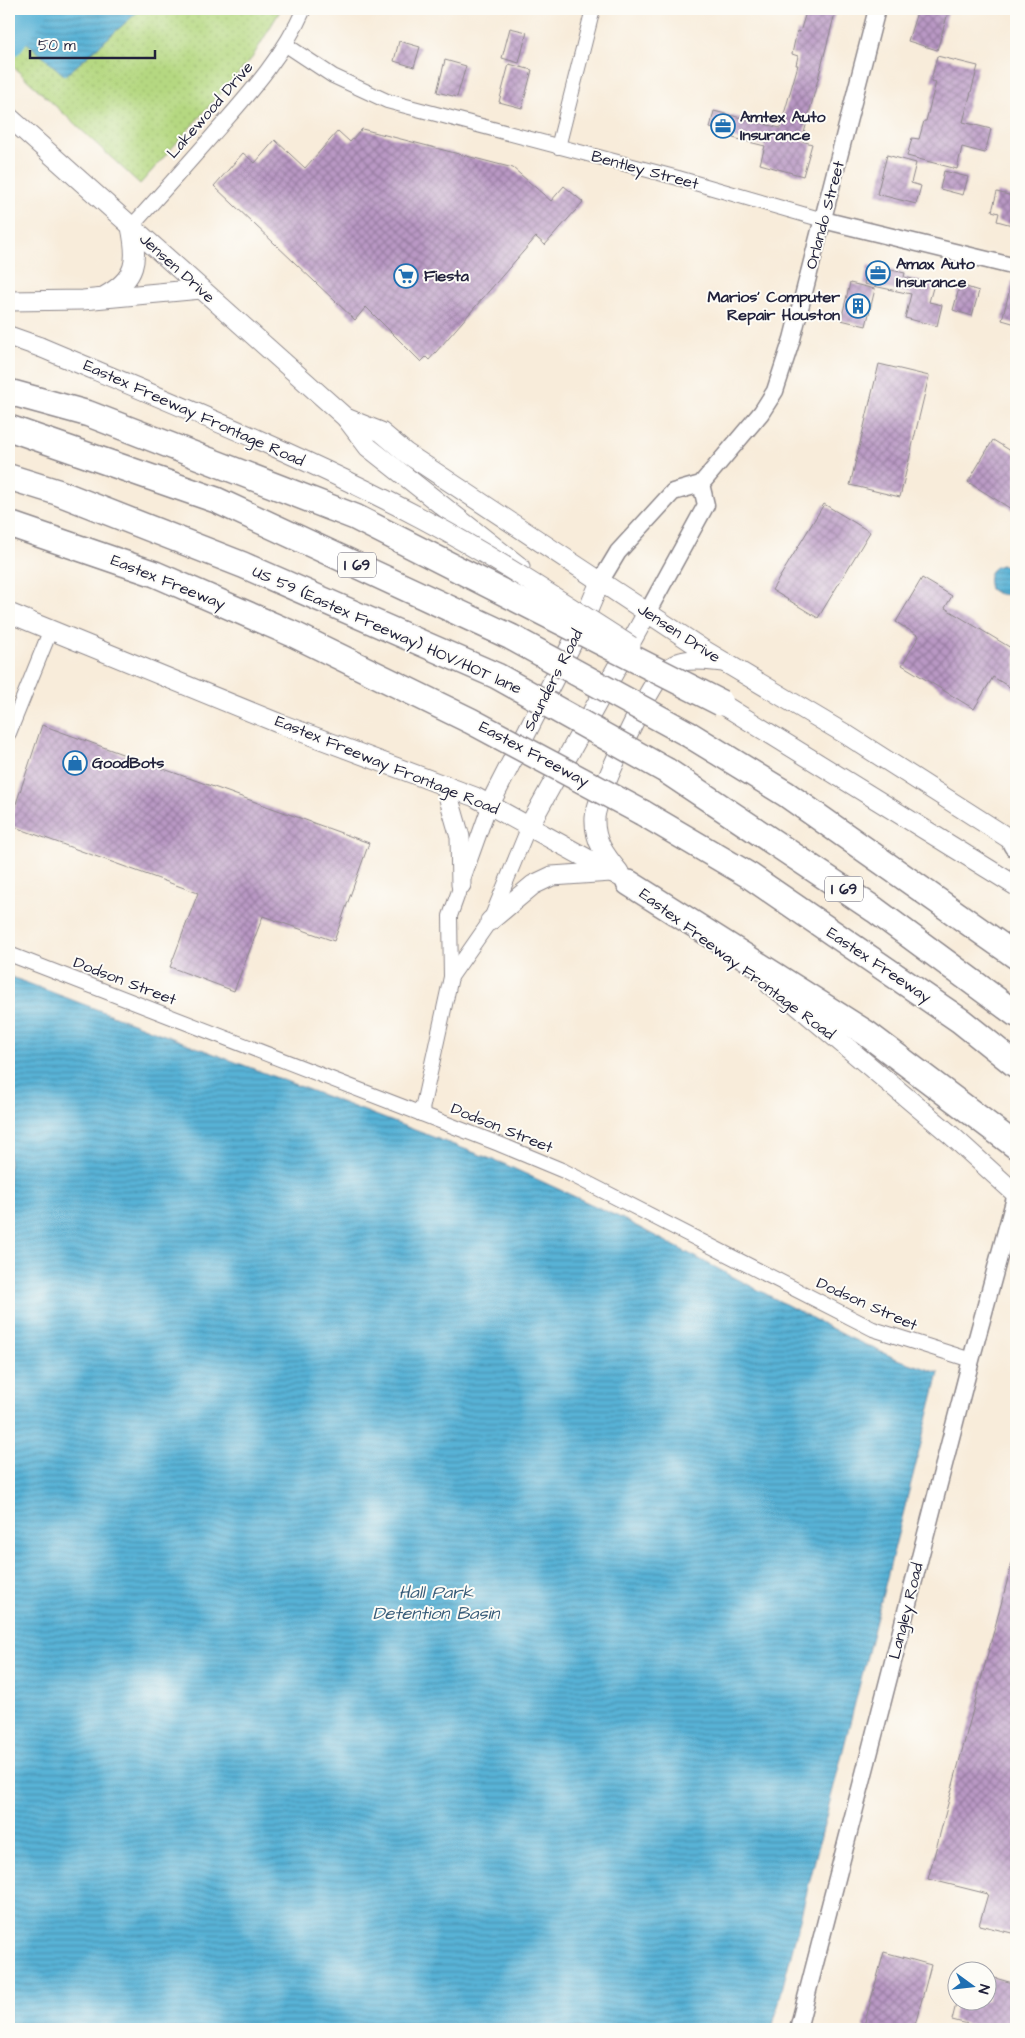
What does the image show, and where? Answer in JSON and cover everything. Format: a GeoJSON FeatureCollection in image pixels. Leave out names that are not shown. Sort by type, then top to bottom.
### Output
{"type":"FeatureCollection","features":[{"type":"Feature","properties":{"kind":"highway"},"geometry":{"type":"LineString","coordinates":[[9,392],[89,414],[355,517],[721,703]]}},
{"type":"Feature","properties":{"kind":"highway","name":"I 69"},"geometry":{"type":"LineString","coordinates":[[9,428],[216,500],[511,637],[690,735],[786,794],[1016,956]]}},
{"type":"Feature","properties":{"kind":"highway","name":"US 59 (Eastex Freeway) HOV/HOT lane"},"geometry":{"type":"LineString","coordinates":[[9,478],[57,492],[243,565],[497,676],[667,771],[875,910],[1016,1014]]}},
{"type":"Feature","properties":{"kind":"highway","name":"Eastex Freeway"},"geometry":{"type":"LineString","coordinates":[[9,524],[155,574],[295,635],[471,721],[643,813],[750,876],[961,1021],[1016,1064]]}},
{"type":"Feature","properties":{"kind":"highway"},"geometry":{"type":"LineString","coordinates":[[622,879],[866,1033],[1016,1146]]}},
{"type":"Feature","properties":{"kind":"main road","name":"Jensen Drive"},"geometry":{"type":"LineString","coordinates":[[13,120],[346,418],[368,447],[546,587],[583,622]]}},
{"type":"Feature","properties":{"kind":"main road"},"geometry":{"type":"LineString","coordinates":[[103,297],[129,278],[132,271],[135,263],[135,247],[131,226]]}},
{"type":"Feature","properties":{"kind":"main road"},"geometry":{"type":"LineString","coordinates":[[9,301],[83,300],[200,289]]}},
{"type":"Feature","properties":{"kind":"main road","name":"Eastex Freeway Frontage Road"},"geometry":{"type":"LineString","coordinates":[[9,336],[40,347],[248,435],[421,518],[541,589],[1016,886]]}},
{"type":"Feature","properties":{"kind":"main road","name":"Jensen Drive"},"geometry":{"type":"LineString","coordinates":[[346,418],[381,432],[406,453],[647,613],[724,662],[847,735],[1016,843]]}},
{"type":"Feature","properties":{"kind":"main road","name":"Saunders Road"},"geometry":{"type":"LineString","coordinates":[[490,804],[583,622],[600,582]]}},
{"type":"Feature","properties":{"kind":"main road","name":"Eastex Freeway Frontage Road"},"geometry":{"type":"LineString","coordinates":[[9,613],[278,723],[445,785],[490,804],[622,879],[792,1001],[951,1135],[1016,1194]]}},
{"type":"Feature","properties":{"kind":"main road","name":"Saunders Road"},"geometry":{"type":"LineString","coordinates":[[530,826],[647,613]]}},
{"type":"Feature","properties":{"kind":"main road"},"geometry":{"type":"LineString","coordinates":[[622,879],[604,855],[596,837],[595,816],[604,788],[640,710],[662,674],[681,662],[724,662]]}},
{"type":"Feature","properties":{"kind":"main road"},"geometry":{"type":"LineString","coordinates":[[445,785],[460,837],[461,885]]}},
{"type":"Feature","properties":{"kind":"main road"},"geometry":{"type":"LineString","coordinates":[[490,921],[533,885],[552,876],[622,879]]}},
{"type":"Feature","properties":{"kind":"street","name":"Lakewood Drive"},"geometry":{"type":"LineString","coordinates":[[131,226],[242,102],[286,45],[304,9]]}},
{"type":"Feature","properties":{"kind":"street"},"geometry":{"type":"LineString","coordinates":[[558,147],[593,9]]}},
{"type":"Feature","properties":{"kind":"street","name":"Orlando Street"},"geometry":{"type":"LineString","coordinates":[[701,484],[761,413],[775,391],[786,362],[877,9]]}},
{"type":"Feature","properties":{"kind":"street","name":"Bentley Street"},"geometry":{"type":"LineString","coordinates":[[286,45],[333,76],[387,101],[824,220],[1016,267]]}},
{"type":"Feature","properties":{"kind":"street"},"geometry":{"type":"LineString","coordinates":[[600,582],[618,552],[673,492],[701,484],[706,504],[647,613]]}},
{"type":"Feature","properties":{"kind":"street"},"geometry":{"type":"LineString","coordinates":[[9,733],[51,629]]}},
{"type":"Feature","properties":{"kind":"street","name":"Saunders Road"},"geometry":{"type":"LineString","coordinates":[[421,1114],[451,977],[450,916],[490,804]]}},
{"type":"Feature","properties":{"kind":"street","name":"Saunders Road"},"geometry":{"type":"LineString","coordinates":[[451,977],[490,921],[530,826]]}},
{"type":"Feature","properties":{"kind":"street","name":"Dodson Street"},"geometry":{"type":"LineString","coordinates":[[9,954],[564,1171],[873,1329],[971,1360]]}},
{"type":"Feature","properties":{"kind":"street","name":"Langley Road"},"geometry":{"type":"LineString","coordinates":[[798,2029],[971,1360],[1016,1194]]}},
{"type":"Feature","properties":{"kind":"green space"},"geometry":{"type":"Polygon","coordinates":[[[9,9],[281,9],[252,58],[140,184],[9,63],[9,9]]]}},
{"type":"Feature","properties":{"kind":"water"},"geometry":{"type":"Polygon","coordinates":[[[9,9],[141,9],[65,76],[9,27],[9,9]]]}},
{"type":"Feature","properties":{"kind":"water"},"geometry":{"type":"Polygon","coordinates":[[[1001,565],[1016,567],[1016,593],[1002,594],[990,589],[991,571],[1001,565]]]}},
{"type":"Feature","properties":{"kind":"water","name":"Hall Park Detention Basin"},"geometry":{"type":"Polygon","coordinates":[[[9,976],[504,1164],[621,1218],[848,1337],[897,1359],[939,1373],[772,2029],[9,2029],[9,976]]]}},
{"type":"Feature","properties":{"kind":"building"},"geometry":{"type":"Polygon","coordinates":[[[807,9],[836,9],[802,141],[812,144],[803,176],[760,164],[765,146],[733,138],[734,134],[710,128],[714,111],[780,128],[798,65],[796,65],[798,56],[792,54],[797,31],[800,32],[807,9]]]}},
{"type":"Feature","properties":{"kind":"building"},"geometry":{"type":"Polygon","coordinates":[[[918,9],[933,9],[948,13],[937,50],[908,41],[918,9]]]}},
{"type":"Feature","properties":{"kind":"building"},"geometry":{"type":"Polygon","coordinates":[[[510,28],[527,32],[519,63],[502,58],[510,28]]]}},
{"type":"Feature","properties":{"kind":"building"},"geometry":{"type":"Polygon","coordinates":[[[399,41],[420,47],[414,67],[394,61],[399,41]]]}},
{"type":"Feature","properties":{"kind":"building"},"geometry":{"type":"Polygon","coordinates":[[[937,56],[978,66],[963,122],[991,129],[985,153],[962,147],[957,169],[907,156],[912,138],[919,139],[924,121],[926,121],[936,82],[931,81],[937,56]]]}},
{"type":"Feature","properties":{"kind":"building"},"geometry":{"type":"Polygon","coordinates":[[[445,60],[466,66],[457,97],[437,92],[445,60]]]}},
{"type":"Feature","properties":{"kind":"building"},"geometry":{"type":"Polygon","coordinates":[[[509,64],[532,70],[522,108],[499,102],[509,64]]]}},
{"type":"Feature","properties":{"kind":"building","name":"Fiesta"},"geometry":{"type":"Polygon","coordinates":[[[362,129],[513,168],[551,201],[564,186],[583,202],[545,245],[536,237],[429,360],[426,357],[421,362],[366,307],[355,320],[214,186],[243,153],[255,163],[275,140],[305,168],[338,131],[350,142],[362,129]]]}},
{"type":"Feature","properties":{"kind":"building"},"geometry":{"type":"Polygon","coordinates":[[[887,155],[916,163],[911,183],[921,186],[916,204],[877,194],[887,155]]]}},
{"type":"Feature","properties":{"kind":"building"},"geometry":{"type":"Polygon","coordinates":[[[944,171],[968,177],[963,195],[940,189],[944,171]]]}},
{"type":"Feature","properties":{"kind":"building"},"geometry":{"type":"Polygon","coordinates":[[[997,192],[1016,197],[1016,226],[997,221],[999,213],[992,211],[997,192]]]}},
{"type":"Feature","properties":{"kind":"building"},"geometry":{"type":"Polygon","coordinates":[[[868,265],[905,273],[904,277],[934,284],[929,302],[942,305],[937,326],[905,318],[911,294],[864,284],[868,265]]]}},
{"type":"Feature","properties":{"kind":"building"},"geometry":{"type":"Polygon","coordinates":[[[1012,281],[1016,282],[1016,324],[1002,320],[1012,281]]]}},
{"type":"Feature","properties":{"kind":"building"},"geometry":{"type":"Polygon","coordinates":[[[850,283],[875,289],[866,326],[841,320],[850,283]]]}},
{"type":"Feature","properties":{"kind":"building"},"geometry":{"type":"Polygon","coordinates":[[[960,285],[979,291],[972,316],[953,310],[960,285]]]}},
{"type":"Feature","properties":{"kind":"building"},"geometry":{"type":"Polygon","coordinates":[[[879,364],[929,376],[900,497],[850,485],[879,364]]]}},
{"type":"Feature","properties":{"kind":"building"},"geometry":{"type":"Polygon","coordinates":[[[993,440],[1016,454],[1016,512],[968,482],[993,440]]]}},
{"type":"Feature","properties":{"kind":"building"},"geometry":{"type":"Polygon","coordinates":[[[824,504],[870,532],[818,618],[772,590],[824,504]]]}},
{"type":"Feature","properties":{"kind":"building"},"geometry":{"type":"Polygon","coordinates":[[[922,578],[952,596],[945,608],[1016,651],[1016,691],[993,677],[974,709],[902,665],[919,636],[896,622],[922,578]]]}},
{"type":"Feature","properties":{"kind":"building"},"geometry":{"type":"Polygon","coordinates":[[[42,725],[369,843],[334,941],[263,916],[234,991],[170,967],[198,893],[9,825],[42,725]]]}},
{"type":"Feature","properties":{"kind":"building"},"geometry":{"type":"Polygon","coordinates":[[[1012,1563],[1016,1563],[1016,1934],[979,1925],[988,1894],[928,1879],[1012,1563]]]}},
{"type":"Feature","properties":{"kind":"building"},"geometry":{"type":"Polygon","coordinates":[[[884,1952],[931,1965],[914,2029],[863,2029],[884,1952]]]}},
{"type":"Feature","properties":{"kind":"building"},"geometry":{"type":"Polygon","coordinates":[[[998,1979],[1016,1984],[1016,2029],[988,2029],[952,2020],[954,2010],[998,2010],[998,1979]]]}},
{"type":"Feature","properties":{"kind":"waterway"},"geometry":{"type":"LineString","coordinates":[[9,42],[33,9]]}},
{"type":"Feature","properties":{"kind":"place","name":"Amtex Auto Insurance"},"geometry":{"type":"Point","coordinates":[723,126]}},
{"type":"Feature","properties":{"kind":"place","name":"Amax Auto Insurance"},"geometry":{"type":"Point","coordinates":[878,273]}},
{"type":"Feature","properties":{"kind":"place","name":"Fiesta"},"geometry":{"type":"Point","coordinates":[406,276]}},
{"type":"Feature","properties":{"kind":"place","name":"Marios' Computer Repair Houston"},"geometry":{"type":"Point","coordinates":[858,306]}},
{"type":"Feature","properties":{"kind":"place","name":"GoodBots"},"geometry":{"type":"Point","coordinates":[75,763]}}]}
